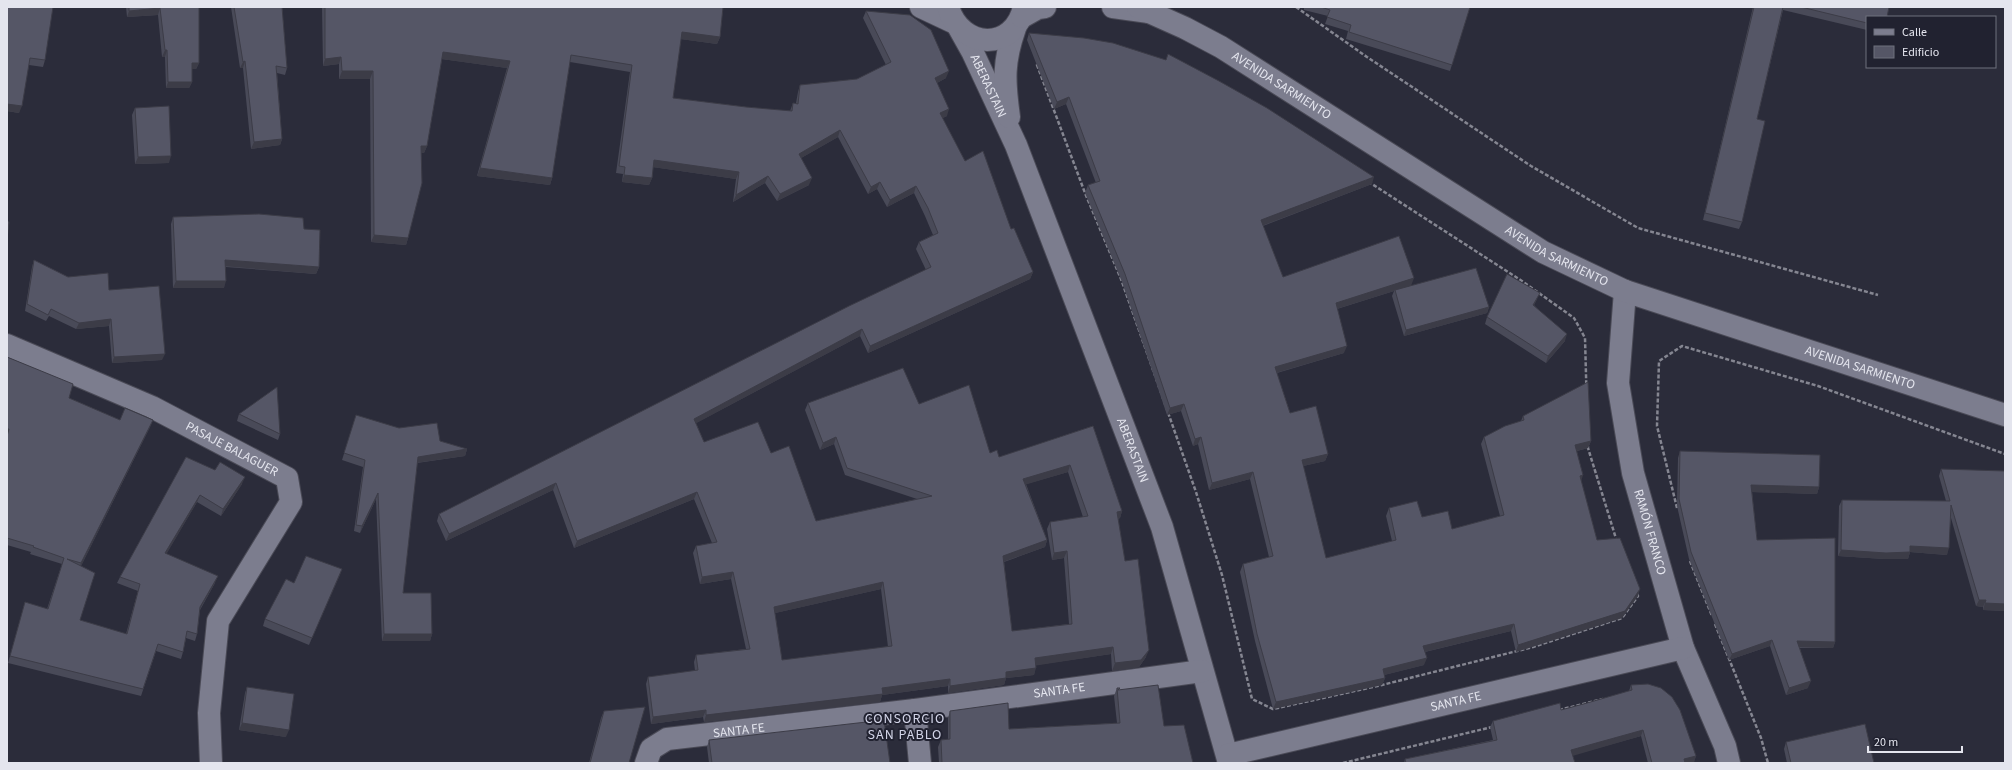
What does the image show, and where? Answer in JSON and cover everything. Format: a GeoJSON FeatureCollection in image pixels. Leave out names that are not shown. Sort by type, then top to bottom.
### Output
{"type":"FeatureCollection","features":[{"type":"Feature","properties":{"kind":"street"},"geometry":{"type":"LineString","coordinates":[[922,7],[954,19],[969,36],[980,40],[993,40],[1005,36],[1020,17],[1038,8],[1045,7]]}},
{"type":"Feature","properties":{"kind":"street","name":"AVENIDA SARMIENTO"},"geometry":{"type":"LineString","coordinates":[[1113,7],[1143,10],[1185,28],[1221,47],[1542,252],[1625,291],[2005,415]]}},
{"type":"Feature","properties":{"kind":"street","name":"ABERASTAIN"},"geometry":{"type":"LineString","coordinates":[[1016,145],[1009,117],[1005,75],[1007,50],[1020,17]]}},
{"type":"Feature","properties":{"kind":"street","name":"ABERASTAIN"},"geometry":{"type":"LineString","coordinates":[[954,19],[973,53],[1016,145],[1162,527],[1202,671],[1229,759]]}},
{"type":"Feature","properties":{"kind":"street","name":"RAMÓN FRANCO"},"geometry":{"type":"LineString","coordinates":[[1625,291],[1618,383],[1633,473],[1683,648],[1725,746],[1729,763]]}},
{"type":"Feature","properties":{"kind":"street","name":"PASAJE BALAGUER"},"geometry":{"type":"LineString","coordinates":[[7,345],[152,407],[287,478],[291,502],[218,621],[209,713],[211,763]]}},
{"type":"Feature","properties":{"kind":"street","name":"SANTA FE"},"geometry":{"type":"LineString","coordinates":[[1229,759],[1683,648]]}},
{"type":"Feature","properties":{"kind":"street","name":"SANTA FE"},"geometry":{"type":"LineString","coordinates":[[646,763],[651,750],[667,739],[916,710],[1202,671]]}},
{"type":"Feature","properties":{"kind":"street"},"geometry":{"type":"LineString","coordinates":[[916,710],[920,763]]}},
{"type":"Feature","properties":{"kind":"path"},"geometry":{"type":"LineString","coordinates":[[1296,7],[1367,57],[1531,166],[1638,228],[1878,295]]}},
{"type":"Feature","properties":{"kind":"path"},"geometry":{"type":"LineString","coordinates":[[1054,43],[1110,51],[1196,77],[1276,122],[1522,281],[1574,318],[1585,338],[1588,448],[1618,545],[1638,596],[1622,618],[1516,652],[1273,709],[1252,699],[1222,575],[1196,492],[1121,279],[1085,193],[1054,109],[1037,65],[1054,43]]}},
{"type":"Feature","properties":{"kind":"path"},"geometry":{"type":"LineString","coordinates":[[1679,514],[1657,426],[1659,361],[1682,346],[1818,386],[2005,454]]}},
{"type":"Feature","properties":{"kind":"path"},"geometry":{"type":"LineString","coordinates":[[1689,557],[1696,578],[1761,738],[1768,763]]}},
{"type":"Feature","properties":{"kind":"path"},"geometry":{"type":"LineString","coordinates":[[1557,710],[1610,697]]}},
{"type":"Feature","properties":{"kind":"path"},"geometry":{"type":"LineString","coordinates":[[1343,763],[1496,726]]}},
{"type":"Feature","properties":{"kind":"building"},"geometry":{"type":"Polygon","coordinates":[[[7,7],[53,7],[45,60],[30,58],[22,106],[7,104],[7,7]]]}},
{"type":"Feature","properties":{"kind":"building"},"geometry":{"type":"Polygon","coordinates":[[[129,7],[199,7],[199,63],[192,63],[192,82],[168,82],[167,50],[165,50],[160,8],[129,11],[129,7]]]}},
{"type":"Feature","properties":{"kind":"building"},"geometry":{"type":"Polygon","coordinates":[[[234,7],[282,7],[287,68],[276,66],[282,139],[254,142],[245,61],[243,62],[234,7]]]}},
{"type":"Feature","properties":{"kind":"building"},"geometry":{"type":"Polygon","coordinates":[[[325,7],[723,7],[720,37],[682,32],[673,98],[792,111],[793,103],[798,104],[800,85],[857,79],[891,62],[866,11],[910,15],[931,30],[949,71],[935,78],[949,109],[940,113],[965,161],[983,151],[1011,229],[1014,228],[1033,272],[870,346],[862,329],[694,419],[704,442],[758,422],[771,453],[789,446],[816,521],[932,496],[847,468],[836,437],[823,443],[808,403],[903,368],[919,404],[969,385],[990,453],[997,450],[999,457],[1093,426],[1122,511],[1117,512],[1125,561],[1138,559],[1149,650],[1141,660],[1115,663],[1113,647],[1035,658],[1036,668],[1006,672],[1006,678],[950,686],[950,679],[882,688],[883,694],[706,715],[706,710],[653,717],[648,677],[698,670],[696,655],[750,649],[733,572],[702,577],[696,546],[717,542],[697,492],[577,541],[556,483],[449,534],[439,514],[849,306],[931,267],[919,242],[938,233],[928,208],[916,186],[890,200],[880,182],[871,187],[840,130],[799,154],[812,178],[780,194],[768,176],[736,195],[739,172],[654,160],[652,178],[624,175],[625,167],[619,166],[632,65],[571,55],[552,178],[480,168],[510,61],[443,52],[427,146],[421,146],[422,183],[408,238],[374,235],[373,71],[342,71],[341,57],[325,59],[325,7]],[[1070,465],[1023,479],[1047,540],[1003,556],[1012,631],[1072,624],[1067,551],[1054,553],[1050,522],[1088,516],[1070,465]],[[883,582],[774,607],[782,660],[892,646],[883,582]]]}},
{"type":"Feature","properties":{"kind":"building"},"geometry":{"type":"Polygon","coordinates":[[[1321,7],[1470,7],[1452,65],[1349,32],[1351,25],[1327,17],[1330,10],[1321,7]]]}},
{"type":"Feature","properties":{"kind":"building"},"geometry":{"type":"Polygon","coordinates":[[[1754,7],[1783,7],[1757,119],[1765,121],[1742,222],[1705,213],[1754,7]]]}},
{"type":"Feature","properties":{"kind":"building"},"geometry":{"type":"Polygon","coordinates":[[[1801,7],[1889,7],[1887,16],[1866,16],[1866,23],[1801,7]]]}},
{"type":"Feature","properties":{"kind":"building"},"geometry":{"type":"Polygon","coordinates":[[[1029,33],[1084,38],[1113,43],[1166,60],[1168,54],[1267,108],[1374,177],[1261,220],[1283,277],[1399,236],[1414,278],[1336,303],[1347,346],[1275,367],[1290,413],[1316,406],[1328,454],[1302,460],[1326,558],[1396,540],[1389,508],[1417,501],[1422,517],[1448,511],[1452,529],[1504,515],[1484,437],[1505,426],[1524,420],[1523,416],[1588,382],[1591,441],[1575,445],[1583,475],[1580,476],[1597,540],[1620,538],[1640,589],[1625,611],[1518,645],[1514,624],[1423,646],[1427,658],[1383,669],[1385,678],[1276,702],[1257,634],[1243,564],[1273,556],[1253,472],[1212,483],[1201,437],[1195,439],[1184,404],[1170,408],[1125,274],[1088,185],[1100,181],[1069,97],[1057,102],[1029,33]]]}},
{"type":"Feature","properties":{"kind":"building"},"geometry":{"type":"Polygon","coordinates":[[[169,106],[171,156],[138,157],[135,108],[169,106]]]}},
{"type":"Feature","properties":{"kind":"building"},"geometry":{"type":"Polygon","coordinates":[[[259,214],[303,218],[304,229],[320,230],[319,267],[225,260],[226,281],[176,281],[173,217],[259,214]]]}},
{"type":"Feature","properties":{"kind":"building"},"geometry":{"type":"Polygon","coordinates":[[[7,221],[9,222],[7,239],[7,221]]]}},
{"type":"Feature","properties":{"kind":"building"},"geometry":{"type":"Polygon","coordinates":[[[34,260],[68,277],[108,273],[109,290],[159,286],[165,354],[114,357],[111,319],[79,323],[51,309],[48,315],[27,304],[34,260]]]}},
{"type":"Feature","properties":{"kind":"building"},"geometry":{"type":"Polygon","coordinates":[[[1476,268],[1489,307],[1406,330],[1395,290],[1476,268]]]}},
{"type":"Feature","properties":{"kind":"building"},"geometry":{"type":"Polygon","coordinates":[[[1507,274],[1540,293],[1533,305],[1567,334],[1548,356],[1487,317],[1507,274]]]}},
{"type":"Feature","properties":{"kind":"building"},"geometry":{"type":"Polygon","coordinates":[[[7,357],[73,384],[69,398],[120,420],[125,408],[153,420],[81,563],[67,559],[95,573],[80,620],[127,634],[140,584],[120,577],[186,457],[215,470],[220,462],[245,477],[223,509],[200,495],[165,553],[218,576],[200,607],[197,634],[187,631],[183,652],[158,644],[143,689],[10,656],[25,602],[48,609],[64,558],[33,547],[34,546],[7,538],[7,436],[9,429],[7,429],[7,357]]]}},
{"type":"Feature","properties":{"kind":"building"},"geometry":{"type":"Polygon","coordinates":[[[277,387],[280,434],[239,414],[277,387]]]}},
{"type":"Feature","properties":{"kind":"building"},"geometry":{"type":"Polygon","coordinates":[[[356,415],[399,428],[437,423],[440,441],[467,449],[418,457],[403,593],[431,593],[432,634],[384,634],[378,493],[362,526],[356,525],[365,460],[344,453],[356,415]]]}},
{"type":"Feature","properties":{"kind":"building"},"geometry":{"type":"Polygon","coordinates":[[[1680,451],[1820,455],[1819,487],[1751,485],[1757,540],[1835,538],[1835,642],[1797,641],[1811,681],[1789,688],[1772,640],[1732,654],[1691,552],[1679,499],[1680,451]]]}},
{"type":"Feature","properties":{"kind":"building"},"geometry":{"type":"Polygon","coordinates":[[[1941,469],[2005,471],[2005,604],[1985,603],[1986,600],[1979,600],[1951,505],[1949,548],[1910,546],[1910,552],[1886,553],[1841,550],[1842,500],[1950,501],[1941,469]]]}},
{"type":"Feature","properties":{"kind":"building"},"geometry":{"type":"Polygon","coordinates":[[[306,556],[342,569],[312,638],[265,619],[286,579],[294,583],[306,556]]]}},
{"type":"Feature","properties":{"kind":"building"},"geometry":{"type":"Polygon","coordinates":[[[1648,684],[1661,688],[1672,697],[1680,710],[1696,756],[1684,759],[1685,763],[1652,763],[1643,730],[1571,750],[1575,763],[1406,763],[1405,759],[1497,740],[1493,721],[1560,703],[1561,710],[1632,690],[1631,685],[1648,684]]]}},
{"type":"Feature","properties":{"kind":"building"},"geometry":{"type":"Polygon","coordinates":[[[1158,685],[1164,726],[1184,725],[1193,763],[942,763],[941,740],[950,739],[950,711],[1008,703],[1009,729],[1120,723],[1117,688],[1120,688],[1118,690],[1158,685]]]}},
{"type":"Feature","properties":{"kind":"building"},"geometry":{"type":"Polygon","coordinates":[[[247,687],[294,694],[289,730],[242,723],[247,687]]]}},
{"type":"Feature","properties":{"kind":"building"},"geometry":{"type":"Polygon","coordinates":[[[645,707],[629,763],[590,763],[604,711],[645,707]]]}},
{"type":"Feature","properties":{"kind":"building"},"geometry":{"type":"Polygon","coordinates":[[[884,720],[890,763],[712,763],[709,740],[884,720]]]}},
{"type":"Feature","properties":{"kind":"building"},"geometry":{"type":"Polygon","coordinates":[[[1865,724],[1874,763],[1791,763],[1786,742],[1865,724]]]}},
{"type":"Feature","properties":{"kind":"district","name":"CONSORCIO SAN PABLO"},"geometry":{"type":"Point","coordinates":[905,728]}}]}
